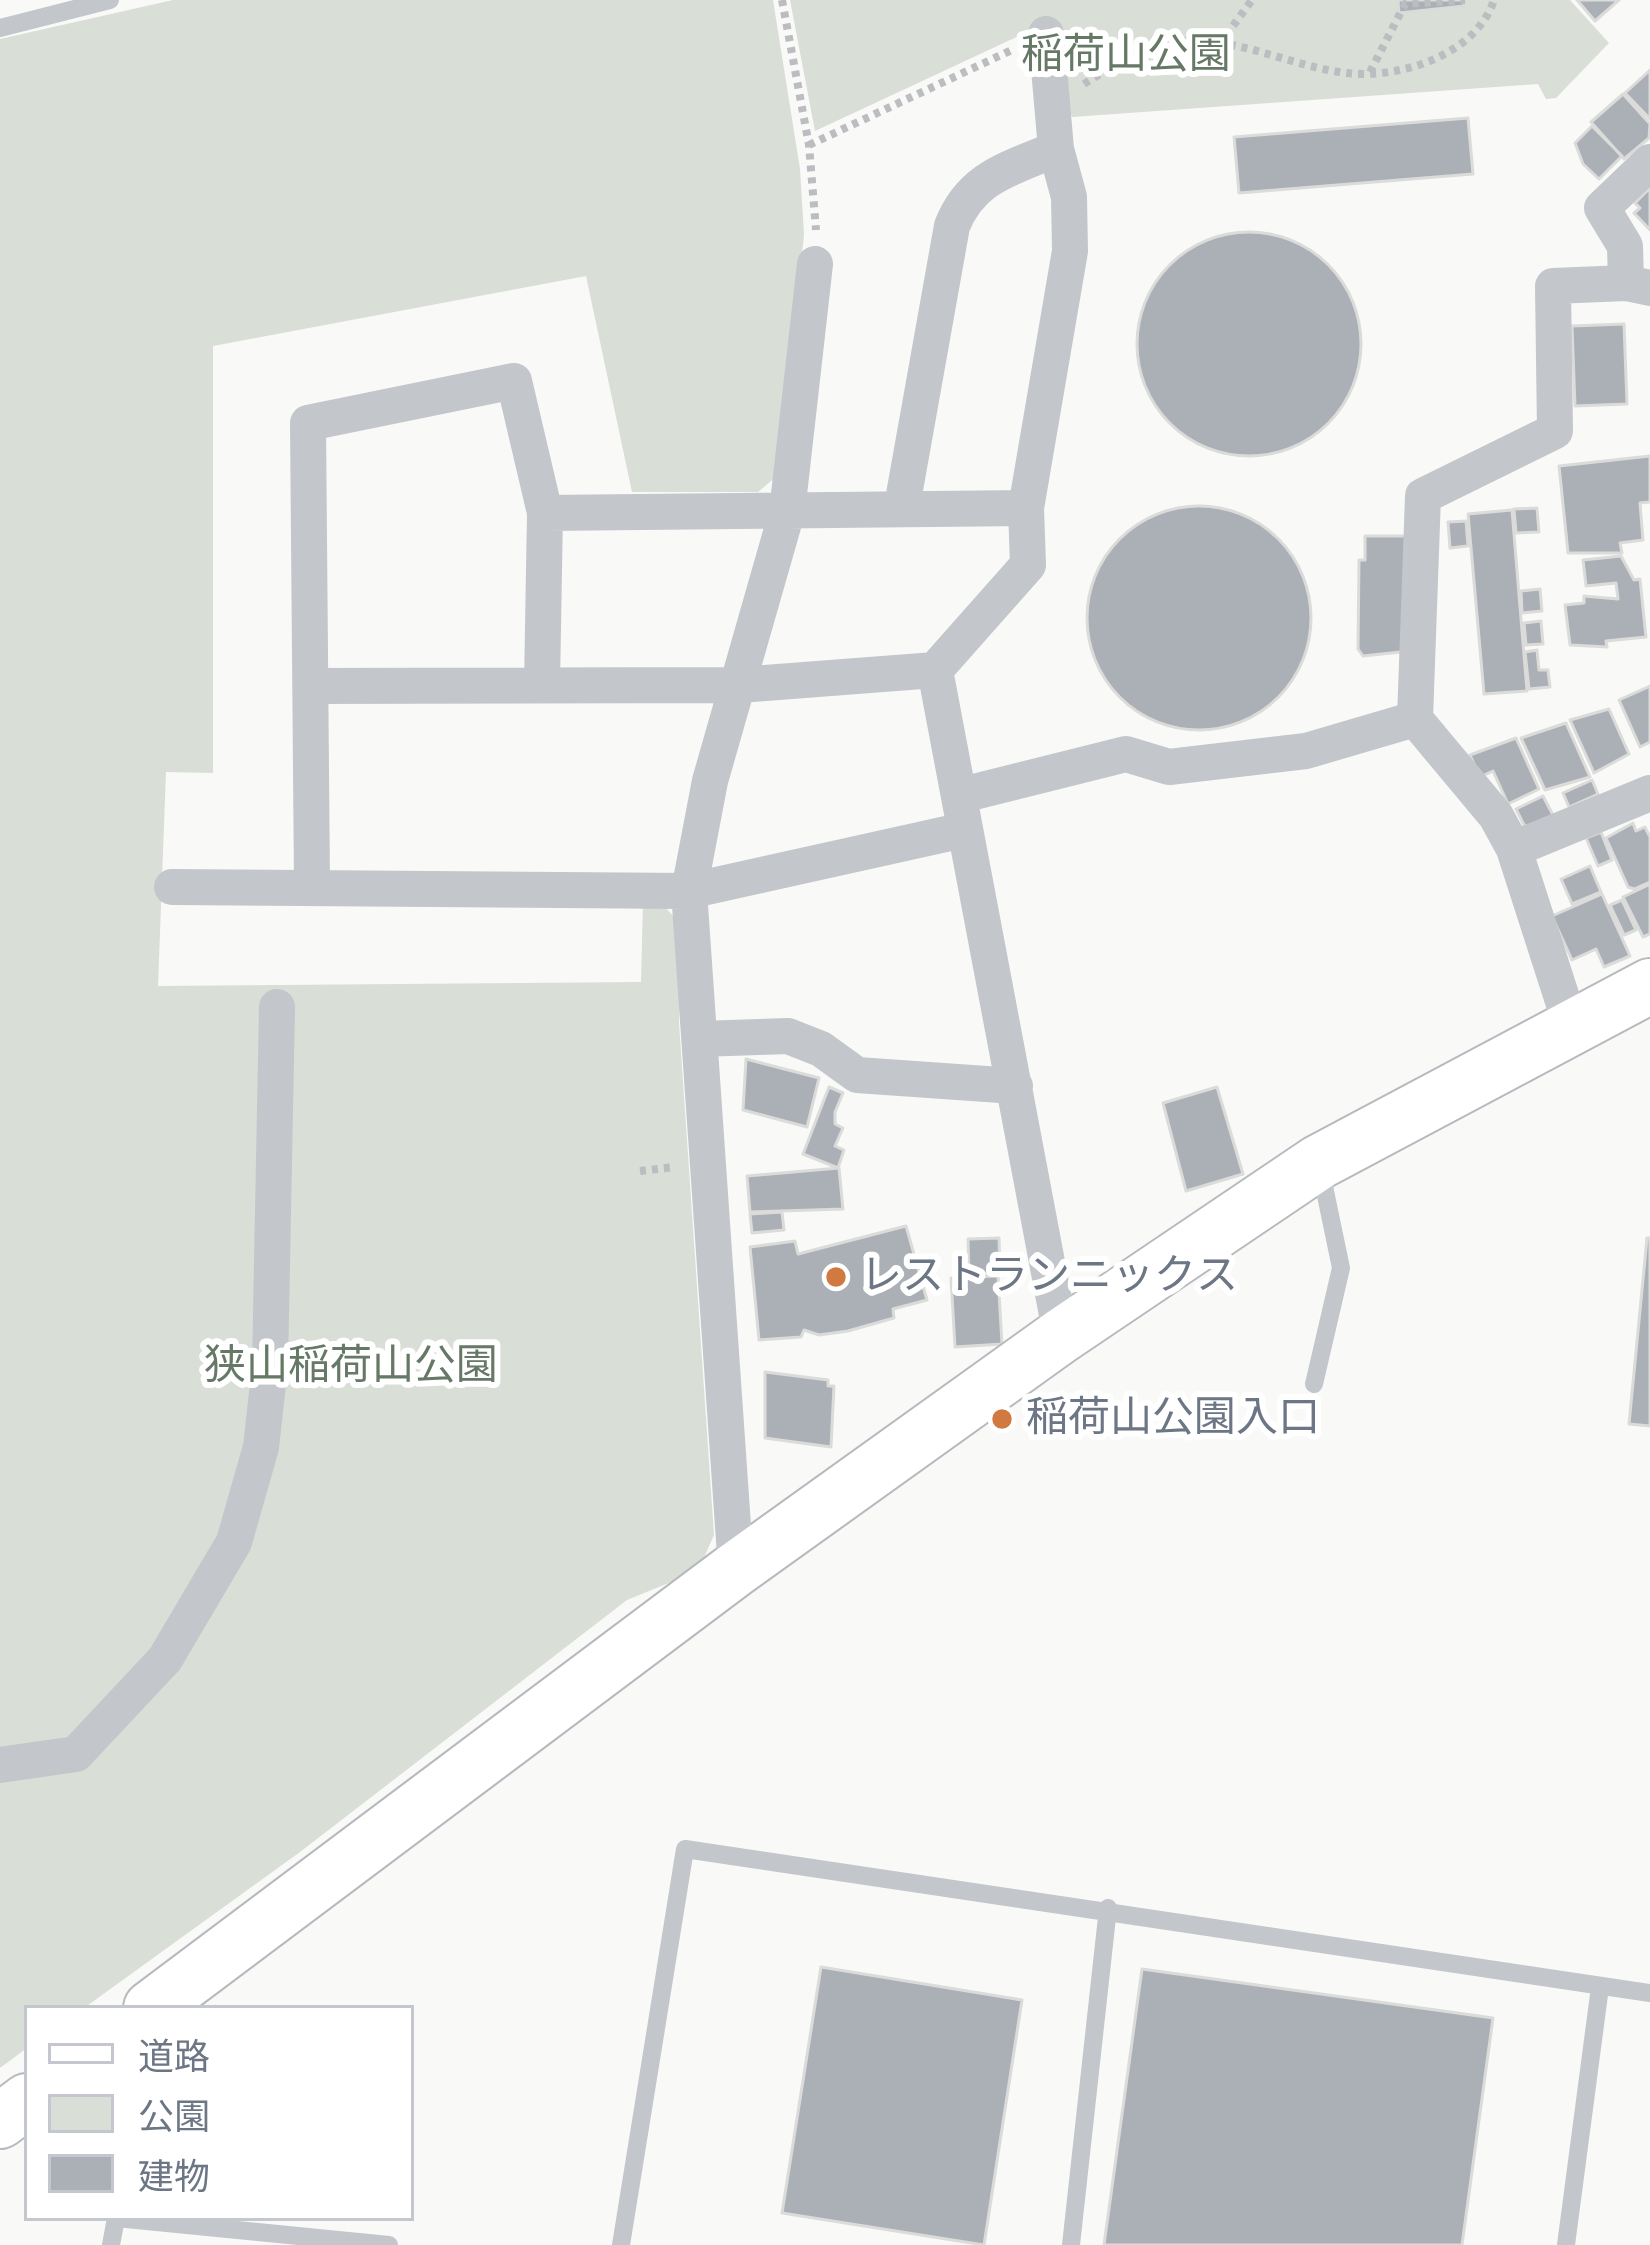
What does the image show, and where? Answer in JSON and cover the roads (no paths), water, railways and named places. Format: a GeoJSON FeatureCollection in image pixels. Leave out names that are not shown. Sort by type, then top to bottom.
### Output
{"type":"FeatureCollection","features":[{"type":"Feature","properties":{"kind":"street"},"geometry":{"type":"LineString","coordinates":[[312,686],[739,685],[935,670],[1028,565],[1026,508],[1070,251],[1069,197],[1056,149],[1046,34]]}},
{"type":"Feature","properties":{"kind":"street"},"geometry":{"type":"LineString","coordinates":[[902,506],[952,226],[963,198],[990,177],[1056,149]]}},
{"type":"Feature","properties":{"kind":"street"},"geometry":{"type":"LineString","coordinates":[[1571,1025],[1514,849],[1496,816],[1415,718],[1423,496],[1555,431],[1552,286],[1638,285],[1624,246],[1602,208],[1650,162]]}},
{"type":"Feature","properties":{"kind":"street"},"geometry":{"type":"LineString","coordinates":[[736,1569],[689,891],[710,781],[787,512],[814,264]]}},
{"type":"Feature","properties":{"kind":"street"},"geometry":{"type":"LineString","coordinates":[[311,885],[308,424],[514,381],[545,513],[542,685]]}},
{"type":"Feature","properties":{"kind":"street"},"geometry":{"type":"LineString","coordinates":[[545,513],[1026,508]]}},
{"type":"Feature","properties":{"kind":"street"},"geometry":{"type":"LineString","coordinates":[[935,670],[1061,1336]]}},
{"type":"Feature","properties":{"kind":"street"},"geometry":{"type":"LineString","coordinates":[[172,887],[689,891],[963,812],[1126,754],[1169,767],[1306,751],[1415,718]]}},
{"type":"Feature","properties":{"kind":"street"},"geometry":{"type":"LineString","coordinates":[[1514,849],[1650,793]]}},
{"type":"Feature","properties":{"kind":"street"},"geometry":{"type":"LineString","coordinates":[[155,2005],[736,1569],[1061,1336],[1319,1162],[1650,986]]}},
{"type":"Feature","properties":{"kind":"street"},"geometry":{"type":"LineString","coordinates":[[0,1765],[76,1754],[165,1659],[234,1542],[261,1447],[270,1366],[277,1007]]}},
{"type":"Feature","properties":{"kind":"street"},"geometry":{"type":"LineString","coordinates":[[700,1039],[788,1036],[821,1049],[857,1075],[879,1080],[1015,1086]]}},
{"type":"Feature","properties":{"kind":"lane"},"geometry":{"type":"LineString","coordinates":[[0,28],[110,0]]}},
{"type":"Feature","properties":{"kind":"lane"},"geometry":{"type":"LineString","coordinates":[[1315,1384],[1341,1268],[1319,1162]]}},
{"type":"Feature","properties":{"kind":"lane"},"geometry":{"type":"LineString","coordinates":[[621,2245],[685,1849],[1108,1908],[1650,1994]]}},
{"type":"Feature","properties":{"kind":"lane"},"geometry":{"type":"LineString","coordinates":[[1071,2245],[1108,1908]]}},
{"type":"Feature","properties":{"kind":"lane"},"geometry":{"type":"LineString","coordinates":[[1566,2245],[1600,1987]]}},
{"type":"Feature","properties":{"kind":"lane"},"geometry":{"type":"LineString","coordinates":[[146,2221],[389,2245]]}},
{"type":"Feature","properties":{"kind":"place","name":"レストランニックス"},"geometry":{"type":"Point","coordinates":[836,1277]}},
{"type":"Feature","properties":{"kind":"place","name":"稲荷山公園入口"},"geometry":{"type":"Point","coordinates":[1002,1419]}},
{"type":"Feature","properties":{"kind":"park label","name":"稲荷山公園"},"geometry":{"type":"Point","coordinates":[1126,56]}},
{"type":"Feature","properties":{"kind":"park label","name":"狭山稲荷山公園"},"geometry":{"type":"Point","coordinates":[351,1367]}}]}
